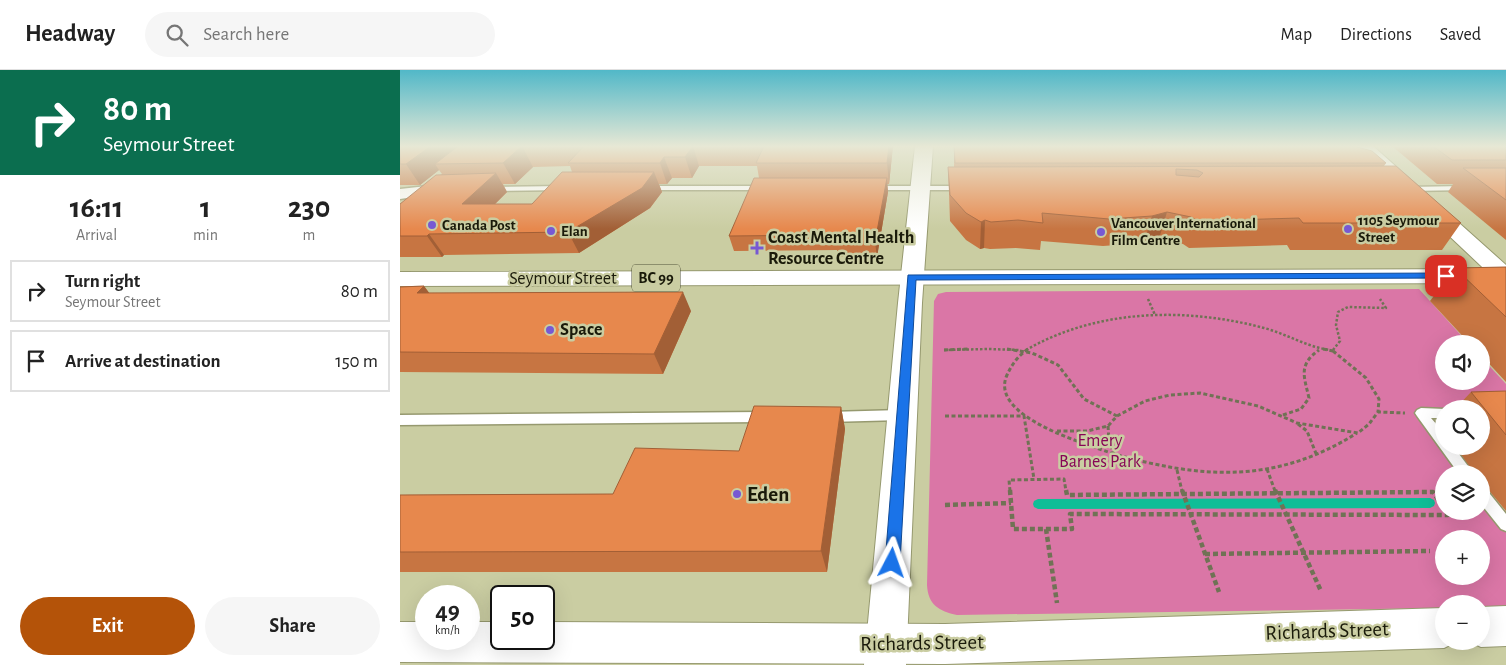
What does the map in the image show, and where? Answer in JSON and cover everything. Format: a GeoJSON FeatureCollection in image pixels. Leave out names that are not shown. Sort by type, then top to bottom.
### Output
{"type":"FeatureCollection","features":[{"type":"Feature","properties":{"kind":"main road"},"geometry":{"type":"LineString","coordinates":[[886,655],[921,174]]}},
{"type":"Feature","properties":{"kind":"main road"},"geometry":{"type":"LineString","coordinates":[[1388,174],[1402,189],[1505,276]]}},
{"type":"Feature","properties":{"kind":"main road"},"geometry":{"type":"LineString","coordinates":[[400,213],[434,187]]}},
{"type":"Feature","properties":{"kind":"main road","name":"Seymour Street"},"geometry":{"type":"LineString","coordinates":[[400,279],[1505,276]]}},
{"type":"Feature","properties":{"kind":"main road"},"geometry":{"type":"LineString","coordinates":[[1490,627],[1506,626]]}},
{"type":"Feature","properties":{"kind":"main road","name":"Richards Street"},"geometry":{"type":"LineString","coordinates":[[400,642],[886,655],[945,644],[1138,636],[1435,628]]}},
{"type":"Feature","properties":{"kind":"street"},"geometry":{"type":"LineString","coordinates":[[400,194],[434,187]]}},
{"type":"Feature","properties":{"kind":"lane"},"geometry":{"type":"LineString","coordinates":[[485,189],[569,188]]}},
{"type":"Feature","properties":{"kind":"lane"},"geometry":{"type":"LineString","coordinates":[[636,188],[776,188]]}},
{"type":"Feature","properties":{"kind":"lane"},"geometry":{"type":"LineString","coordinates":[[861,188],[974,188]]}},
{"type":"Feature","properties":{"kind":"lane"},"geometry":{"type":"LineString","coordinates":[[1402,189],[1469,188]]}},
{"type":"Feature","properties":{"kind":"lane"},"geometry":{"type":"LineString","coordinates":[[1421,413],[1435,413]]}},
{"type":"Feature","properties":{"kind":"lane"},"geometry":{"type":"LineString","coordinates":[[1421,413],[1435,432]]}},
{"type":"Feature","properties":{"kind":"lane"},"geometry":{"type":"LineString","coordinates":[[816,417],[902,415]]}},
{"type":"Feature","properties":{"kind":"lane"},"geometry":{"type":"LineString","coordinates":[[400,420],[778,417]]}},
{"type":"Feature","properties":{"kind":"lane"},"geometry":{"type":"LineString","coordinates":[[1453,455],[1460,465]]}},
{"type":"Feature","properties":{"kind":"lane"},"geometry":{"type":"LineString","coordinates":[[1490,505],[1506,525]]}},
{"type":"Feature","properties":{"kind":"path"},"geometry":{"type":"LineString","coordinates":[[1333,351],[1340,341],[1336,325],[1338,312],[1348,307],[1386,308],[1379,296]]}},
{"type":"Feature","properties":{"kind":"path"},"geometry":{"type":"LineString","coordinates":[[1148,299],[1155,315]]}},
{"type":"Feature","properties":{"kind":"path"},"geometry":{"type":"LineString","coordinates":[[1155,315],[1219,319],[1280,333],[1320,350],[1333,351],[1366,378],[1379,399],[1378,412],[1369,424],[1358,433],[1317,456],[1267,470],[1228,473],[1176,470],[1114,454],[1055,431],[1024,416],[1010,403],[1003,389],[1006,372],[1014,359],[1025,350],[1068,330],[1116,318],[1155,315]]}},
{"type":"Feature","properties":{"kind":"path"},"geometry":{"type":"LineString","coordinates":[[944,350],[1025,350],[1057,364],[1065,372],[1075,390],[1086,403],[1117,416]]}},
{"type":"Feature","properties":{"kind":"path"},"geometry":{"type":"LineString","coordinates":[[1283,415],[1301,409],[1310,398],[1303,378],[1304,367],[1310,356],[1320,350]]}},
{"type":"Feature","properties":{"kind":"path"},"geometry":{"type":"LineString","coordinates":[[1055,431],[1087,431],[1108,426],[1117,416],[1145,401],[1170,395],[1200,393],[1258,406],[1283,415],[1307,431],[1317,456]]}},
{"type":"Feature","properties":{"kind":"path"},"geometry":{"type":"LineString","coordinates":[[1378,412],[1391,414],[1421,413]]}},
{"type":"Feature","properties":{"kind":"path"},"geometry":{"type":"LineString","coordinates":[[945,416],[1024,416]]}},
{"type":"Feature","properties":{"kind":"path"},"geometry":{"type":"LineString","coordinates":[[1024,416],[1034,479]]}},
{"type":"Feature","properties":{"kind":"path"},"geometry":{"type":"LineString","coordinates":[[1297,423],[1358,433]]}},
{"type":"Feature","properties":{"kind":"path"},"geometry":{"type":"LineString","coordinates":[[1108,426],[1109,441],[1114,454]]}},
{"type":"Feature","properties":{"kind":"path"},"geometry":{"type":"LineString","coordinates":[[1176,470],[1219,592]]}},
{"type":"Feature","properties":{"kind":"path"},"geometry":{"type":"LineString","coordinates":[[1267,470],[1321,590]]}},
{"type":"Feature","properties":{"kind":"path"},"geometry":{"type":"LineString","coordinates":[[1435,495],[1433,492],[1067,495],[1064,478],[1009,480],[1013,529],[1072,528],[1070,514],[1435,515]]}},
{"type":"Feature","properties":{"kind":"path"},"geometry":{"type":"LineString","coordinates":[[945,505],[1011,503]]}},
{"type":"Feature","properties":{"kind":"path"},"geometry":{"type":"LineString","coordinates":[[1046,529],[1057,603]]}},
{"type":"Feature","properties":{"kind":"path"},"geometry":{"type":"LineString","coordinates":[[1205,554],[1430,551]]}},
{"type":"Feature","properties":{"kind":"green space","name":"Emery Barnes Park"},"geometry":{"type":"Polygon","coordinates":[[[1419,289],[1461,335],[1435,335],[1435,390],[1490,390],[1490,367],[1506,384],[1506,412],[1490,410],[1490,400],[1435,400],[1435,413],[1421,413],[1435,433],[1435,455],[1451,455],[1460,465],[1435,465],[1435,520],[1490,520],[1490,505],[1506,525],[1506,607],[1490,607],[1490,595],[1435,595],[1435,608],[957,615],[940,609],[932,602],[927,585],[934,301],[938,294],[946,292],[1419,289]]]}},
{"type":"Feature","properties":{"kind":"building"},"geometry":{"type":"Polygon","coordinates":[[[495,174],[462,204],[532,204],[560,174],[653,174],[642,188],[568,232],[400,236],[400,204],[436,175],[495,174]]]}},
{"type":"Feature","properties":{"kind":"building"},"geometry":{"type":"Polygon","coordinates":[[[948,174],[1176,174],[1199,177],[1202,174],[1405,174],[1461,223],[1303,223],[1299,218],[1198,221],[1191,217],[1167,212],[1152,216],[1109,219],[1042,213],[1043,223],[1018,220],[991,222],[985,220],[981,222],[966,213],[950,195],[948,174]]]}},
{"type":"Feature","properties":{"kind":"building"},"geometry":{"type":"Polygon","coordinates":[[[1471,174],[1506,174],[1506,200],[1471,174]]]}},
{"type":"Feature","properties":{"kind":"building"},"geometry":{"type":"Polygon","coordinates":[[[754,178],[887,178],[875,242],[836,242],[837,235],[729,236],[754,178]]]}},
{"type":"Feature","properties":{"kind":"building"},"geometry":{"type":"Polygon","coordinates":[[[1506,267],[1506,317],[1455,268],[1506,267]]]}},
{"type":"Feature","properties":{"kind":"building","name":"Space"},"geometry":{"type":"Polygon","coordinates":[[[424,286],[417,293],[683,292],[654,354],[400,352],[400,287],[424,286]]]}},
{"type":"Feature","properties":{"kind":"building"},"geometry":{"type":"Polygon","coordinates":[[[1506,391],[1506,435],[1490,415],[1490,400],[1478,400],[1471,392],[1506,391]]]}},
{"type":"Feature","properties":{"kind":"building"},"geometry":{"type":"Polygon","coordinates":[[[754,406],[841,407],[821,551],[400,552],[400,495],[613,494],[635,448],[739,451],[754,406]]]}},
{"type":"Feature","properties":{"kind":"waterway"},"geometry":{"type":"LineString","coordinates":[[1038,504],[1430,503]]}},
{"type":"Feature","properties":{"kind":"place","name":"Canada Post"},"geometry":{"type":"Point","coordinates":[432,225]}},
{"type":"Feature","properties":{"kind":"place","name":"1105 Seymour Street"},"geometry":{"type":"Point","coordinates":[1348,229]}},
{"type":"Feature","properties":{"kind":"place","name":"Elan"},"geometry":{"type":"Point","coordinates":[551,231]}},
{"type":"Feature","properties":{"kind":"place","name":"Vancouver International Film Centre"},"geometry":{"type":"Point","coordinates":[1101,232]}},
{"type":"Feature","properties":{"kind":"place","name":"Coast Mental Health Resource Centre"},"geometry":{"type":"Point","coordinates":[757,248]}},
{"type":"Feature","properties":{"kind":"place","name":"Space"},"geometry":{"type":"Point","coordinates":[550,330]}},
{"type":"Feature","properties":{"kind":"place","name":"Eden"},"geometry":{"type":"Point","coordinates":[737,494]}},
{"type":"Feature","properties":{"kind":"route"},"geometry":{"type":"LineString","coordinates":[[892,563],[912,278],[1446,276]]}}]}
